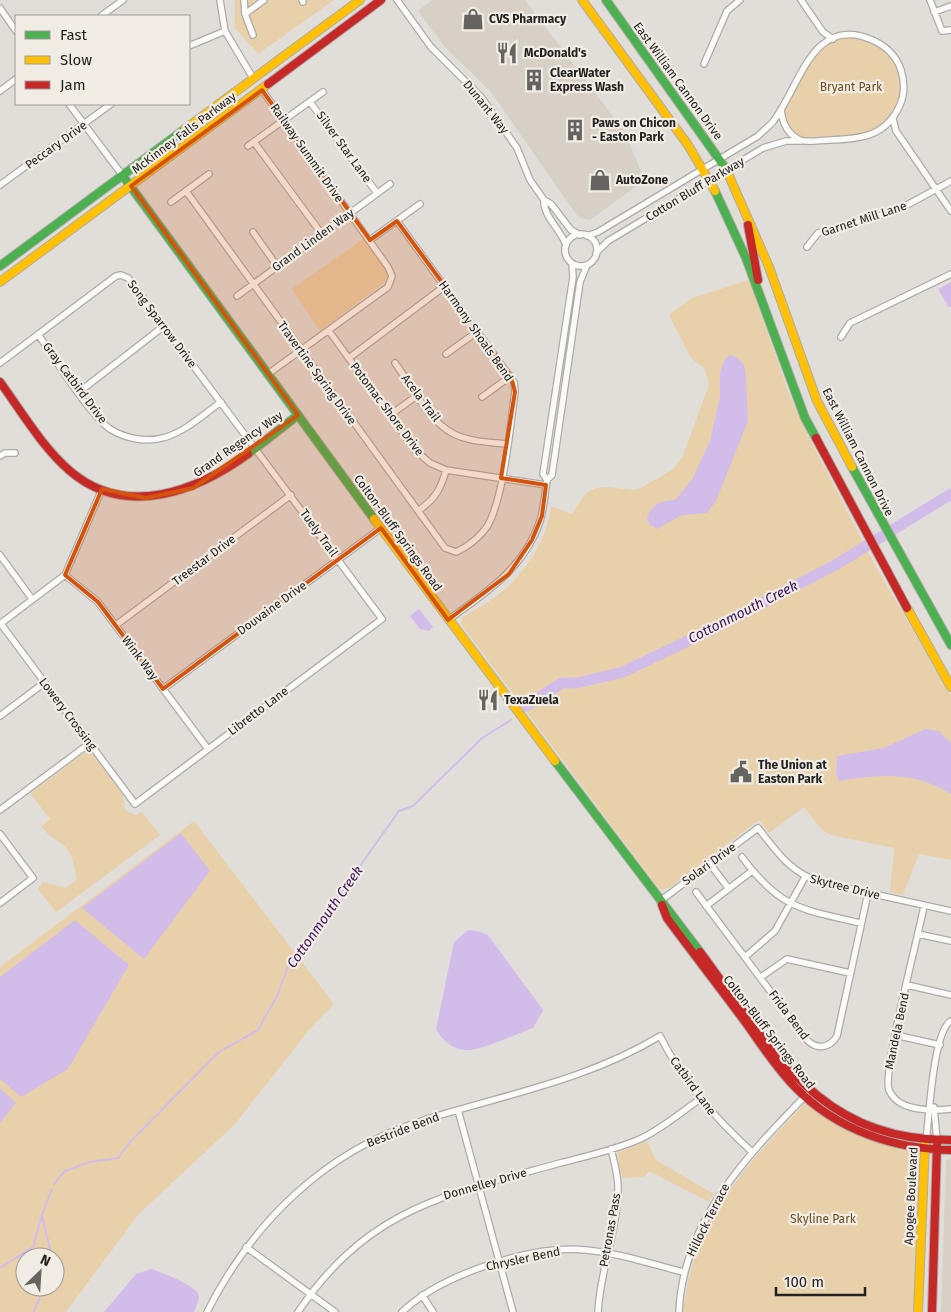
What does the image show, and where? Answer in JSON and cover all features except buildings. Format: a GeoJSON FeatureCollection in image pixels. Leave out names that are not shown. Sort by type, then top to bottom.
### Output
{"type":"FeatureCollection","features":[{"type":"Feature","properties":{"kind":"street"},"geometry":{"type":"LineString","coordinates":[[102,15],[123,0]]}},
{"type":"Feature","properties":{"kind":"street"},"geometry":{"type":"LineString","coordinates":[[220,0],[225,31],[262,90]]}},
{"type":"Feature","properties":{"kind":"street"},"geometry":{"type":"LineString","coordinates":[[244,0],[245,14],[253,35]]}},
{"type":"Feature","properties":{"kind":"street"},"geometry":{"type":"LineString","coordinates":[[245,14],[264,0]]}},
{"type":"Feature","properties":{"kind":"street","name":"McKinney Falls Parkway"},"geometry":{"type":"LineString","coordinates":[[0,266],[360,0]]}},
{"type":"Feature","properties":{"kind":"street","name":"McKinney Falls Parkway"},"geometry":{"type":"LineString","coordinates":[[0,282],[262,90],[381,0]]}},
{"type":"Feature","properties":{"kind":"street","name":"Dunant Way"},"geometry":{"type":"LineString","coordinates":[[397,0],[438,55],[482,98],[517,148],[530,180],[544,200],[551,204],[571,230],[580,235]]}},
{"type":"Feature","properties":{"kind":"street","name":"East William Cannon Drive"},"geometry":{"type":"LineString","coordinates":[[582,0],[710,180],[738,238],[805,418],[884,568],[951,687]]}},
{"type":"Feature","properties":{"kind":"street","name":"East William Cannon Drive"},"geometry":{"type":"LineString","coordinates":[[606,0],[727,170],[743,203],[769,267],[817,401],[951,645]]}},
{"type":"Feature","properties":{"kind":"street"},"geometry":{"type":"LineString","coordinates":[[704,64],[728,11],[740,0]]}},
{"type":"Feature","properties":{"kind":"street"},"geometry":{"type":"LineString","coordinates":[[801,0],[823,32],[833,39]]}},
{"type":"Feature","properties":{"kind":"street"},"geometry":{"type":"LineString","coordinates":[[930,0],[942,31],[951,30]]}},
{"type":"Feature","properties":{"kind":"street"},"geometry":{"type":"LineString","coordinates":[[934,12],[951,6]]}},
{"type":"Feature","properties":{"kind":"street"},"geometry":{"type":"LineString","coordinates":[[0,8],[15,30]]}},
{"type":"Feature","properties":{"kind":"street"},"geometry":{"type":"LineString","coordinates":[[190,46],[225,31]]}},
{"type":"Feature","properties":{"kind":"street"},"geometry":{"type":"LineString","coordinates":[[823,32],[823,43]]}},
{"type":"Feature","properties":{"kind":"street"},"geometry":{"type":"LineString","coordinates":[[848,35],[866,37],[881,44],[893,55],[904,83],[902,101],[893,120],[875,134],[858,139],[801,141],[788,131],[783,122],[781,109],[811,55],[823,43],[833,39],[848,35]]}},
{"type":"Feature","properties":{"kind":"street"},"geometry":{"type":"LineString","coordinates":[[0,91],[15,80]]}},
{"type":"Feature","properties":{"kind":"street","name":"Railway Summit Drive"},"geometry":{"type":"LineString","coordinates":[[262,90],[391,272],[390,284],[329,331],[268,374]]}},
{"type":"Feature","properties":{"kind":"street"},"geometry":{"type":"LineString","coordinates":[[248,146],[323,92]]}},
{"type":"Feature","properties":{"kind":"street","name":"Silver Star Lane"},"geometry":{"type":"LineString","coordinates":[[310,102],[377,193]]}},
{"type":"Feature","properties":{"kind":"street"},"geometry":{"type":"LineString","coordinates":[[71,105],[123,176]]}},
{"type":"Feature","properties":{"kind":"street","name":"Peccary Drive"},"geometry":{"type":"LineString","coordinates":[[0,185],[111,105]]}},
{"type":"Feature","properties":{"kind":"street","name":"Cotton Bluff Parkway"},"geometry":{"type":"LineString","coordinates":[[587,236],[598,232],[758,136],[772,122],[781,109]]}},
{"type":"Feature","properties":{"kind":"street"},"geometry":{"type":"LineString","coordinates":[[893,120],[896,131],[951,211]]}},
{"type":"Feature","properties":{"kind":"street"},"geometry":{"type":"LineString","coordinates":[[885,128],[896,131]]}},
{"type":"Feature","properties":{"kind":"street","name":"Cotton Bluff Parkway"},"geometry":{"type":"LineString","coordinates":[[596,253],[605,243],[763,148],[786,141],[801,141]]}},
{"type":"Feature","properties":{"kind":"street"},"geometry":{"type":"LineString","coordinates":[[254,142],[321,233]]}},
{"type":"Feature","properties":{"kind":"street"},"geometry":{"type":"LineString","coordinates":[[171,202],[210,174]]}},
{"type":"Feature","properties":{"kind":"street","name":"Colton-Bluff Springs Road"},"geometry":{"type":"LineString","coordinates":[[123,176],[448,620],[660,901],[667,918],[773,1059],[807,1094],[843,1124],[868,1136],[925,1145],[937,1150],[951,1150]]}},
{"type":"Feature","properties":{"kind":"street","name":"Garnet Mill Lane"},"geometry":{"type":"LineString","coordinates":[[807,247],[818,233],[896,211],[951,181]]}},
{"type":"Feature","properties":{"kind":"street","name":"Grand Linden Way"},"geometry":{"type":"LineString","coordinates":[[237,296],[390,184]]}},
{"type":"Feature","properties":{"kind":"street","name":"Travertine Spring Drive"},"geometry":{"type":"LineString","coordinates":[[186,192],[445,548],[451,552]]}},
{"type":"Feature","properties":{"kind":"street","name":"Dunant Way"},"geometry":{"type":"LineString","coordinates":[[544,200],[543,208],[562,232],[566,245]]}},
{"type":"Feature","properties":{"kind":"street","name":"East William Cannon Drive"},"geometry":{"type":"LineString","coordinates":[[743,203],[766,316]]}},
{"type":"Feature","properties":{"kind":"street"},"geometry":{"type":"LineString","coordinates":[[370,240],[420,204]]}},
{"type":"Feature","properties":{"kind":"street","name":"Harmony Shoals Bend"},"geometry":{"type":"LineString","coordinates":[[397,221],[511,376],[515,392],[501,478],[487,526],[473,541],[459,551],[451,552]]}},
{"type":"Feature","properties":{"kind":"street"},"geometry":{"type":"LineString","coordinates":[[253,232],[277,266]]}},
{"type":"Feature","properties":{"kind":"street"},"geometry":{"type":"LineString","coordinates":[[448,620],[496,586],[516,565],[538,528],[546,482],[543,474],[573,277],[572,263],[566,254],[566,245],[571,238],[580,235],[587,236],[595,244],[596,253],[592,261],[587,265],[580,282],[552,476],[546,482]]}},
{"type":"Feature","properties":{"kind":"street"},"geometry":{"type":"LineString","coordinates":[[572,263],[587,265]]}},
{"type":"Feature","properties":{"kind":"street"},"geometry":{"type":"LineString","coordinates":[[841,337],[850,323],[951,274]]}},
{"type":"Feature","properties":{"kind":"street","name":"Song Sparrow Drive"},"geometry":{"type":"LineString","coordinates":[[0,363],[116,276],[121,275],[128,278],[255,448]]}},
{"type":"Feature","properties":{"kind":"street"},"geometry":{"type":"LineString","coordinates":[[349,358],[445,286]]}},
{"type":"Feature","properties":{"kind":"street"},"geometry":{"type":"LineString","coordinates":[[79,392],[164,326]]}},
{"type":"Feature","properties":{"kind":"street","name":"Potomac Shore Drive"},"geometry":{"type":"LineString","coordinates":[[329,331],[421,456],[435,466],[446,470],[501,478],[546,482]]}},
{"type":"Feature","properties":{"kind":"street"},"geometry":{"type":"LineString","coordinates":[[446,354],[478,331]]}},
{"type":"Feature","properties":{"kind":"street","name":"Gray Catbird Drive"},"geometry":{"type":"LineString","coordinates":[[38,334],[79,392],[109,428],[125,436],[148,440],[175,434],[221,402]]}},
{"type":"Feature","properties":{"kind":"street","name":"Acela Trail"},"geometry":{"type":"LineString","coordinates":[[395,363],[439,423],[455,434],[507,444]]}},
{"type":"Feature","properties":{"kind":"street"},"geometry":{"type":"LineString","coordinates":[[482,397],[511,376]]}},
{"type":"Feature","properties":{"kind":"street","name":"Grand Regency Way"},"geometry":{"type":"LineString","coordinates":[[0,382],[58,459],[73,473],[102,489],[133,497],[173,494],[193,488],[210,479],[298,416]]}},
{"type":"Feature","properties":{"kind":"street"},"geometry":{"type":"LineString","coordinates":[[390,415],[418,395]]}},
{"type":"Feature","properties":{"kind":"street","name":"Tuely Trail"},"geometry":{"type":"LineString","coordinates":[[255,448],[382,619]]}},
{"type":"Feature","properties":{"kind":"street"},"geometry":{"type":"LineString","coordinates":[[0,456],[4,453],[15,453]]}},
{"type":"Feature","properties":{"kind":"street"},"geometry":{"type":"LineString","coordinates":[[418,511],[440,491],[446,470]]}},
{"type":"Feature","properties":{"kind":"street"},"geometry":{"type":"LineString","coordinates":[[0,624],[65,575],[102,489]]}},
{"type":"Feature","properties":{"kind":"street","name":"Treestar Drive"},"geometry":{"type":"LineString","coordinates":[[116,625],[291,495]]}},
{"type":"Feature","properties":{"kind":"street","name":"Douvaine Drive"},"geometry":{"type":"LineString","coordinates":[[163,688],[381,528]]}},
{"type":"Feature","properties":{"kind":"street"},"geometry":{"type":"LineString","coordinates":[[0,555],[32,599]]}},
{"type":"Feature","properties":{"kind":"street","name":"Wink Way"},"geometry":{"type":"LineString","coordinates":[[65,575],[98,602],[208,749]]}},
{"type":"Feature","properties":{"kind":"street","name":"Libretto Lane"},"geometry":{"type":"LineString","coordinates":[[135,804],[382,619]]}},
{"type":"Feature","properties":{"kind":"street","name":"Lowery Crossing"},"geometry":{"type":"LineString","coordinates":[[0,624],[135,804]]}},
{"type":"Feature","properties":{"kind":"street"},"geometry":{"type":"LineString","coordinates":[[0,716],[44,683]]}},
{"type":"Feature","properties":{"kind":"street"},"geometry":{"type":"LineString","coordinates":[[0,810],[90,743]]}},
{"type":"Feature","properties":{"kind":"street","name":"Solari Drive"},"geometry":{"type":"LineString","coordinates":[[660,901],[758,828]]}},
{"type":"Feature","properties":{"kind":"street","name":"Skytree Drive"},"geometry":{"type":"LineString","coordinates":[[758,828],[784,861],[804,877],[951,911]]}},
{"type":"Feature","properties":{"kind":"street"},"geometry":{"type":"LineString","coordinates":[[0,834],[33,878],[0,903]]}},
{"type":"Feature","properties":{"kind":"street"},"geometry":{"type":"LineString","coordinates":[[742,857],[770,890],[790,904],[814,912],[861,923]]}},
{"type":"Feature","properties":{"kind":"street"},"geometry":{"type":"LineString","coordinates":[[710,864],[728,889]]}},
{"type":"Feature","properties":{"kind":"street"},"geometry":{"type":"LineString","coordinates":[[706,906],[752,871]]}},
{"type":"Feature","properties":{"kind":"street"},"geometry":{"type":"LineString","coordinates":[[745,957],[775,931],[804,877]]}},
{"type":"Feature","properties":{"kind":"street","name":"Frida Bend"},"geometry":{"type":"LineString","coordinates":[[696,892],[806,1039],[814,1046],[824,1047],[832,1043],[837,1036],[868,893]]}},
{"type":"Feature","properties":{"kind":"street","name":"Mandela Bend"},"geometry":{"type":"LineString","coordinates":[[924,906],[895,1035],[888,1079],[889,1089],[901,1103],[929,1106],[935,1110],[951,1109]]}},
{"type":"Feature","properties":{"kind":"street"},"geometry":{"type":"LineString","coordinates":[[918,934],[951,941]]}},
{"type":"Feature","properties":{"kind":"street"},"geometry":{"type":"LineString","coordinates":[[760,977],[787,959],[850,973]]}},
{"type":"Feature","properties":{"kind":"street"},"geometry":{"type":"LineString","coordinates":[[907,984],[951,995]]}},
{"type":"Feature","properties":{"kind":"street"},"geometry":{"type":"LineString","coordinates":[[925,1145],[933,1077],[945,1026],[951,1021]]}},
{"type":"Feature","properties":{"kind":"street"},"geometry":{"type":"LineString","coordinates":[[895,1035],[940,1045]]}},
{"type":"Feature","properties":{"kind":"street","name":"Catbird Lane"},"geometry":{"type":"LineString","coordinates":[[660,1036],[700,1099],[718,1120],[752,1152]]}},
{"type":"Feature","properties":{"kind":"street","name":"Bestride Bend"},"geometry":{"type":"LineString","coordinates":[[207,1312],[222,1283],[246,1247],[280,1208],[341,1158],[393,1131],[458,1110],[564,1080],[601,1067],[660,1036]]}},
{"type":"Feature","properties":{"kind":"street","name":"Hillock Terrace"},"geometry":{"type":"LineString","coordinates":[[679,1312],[683,1272],[704,1223],[720,1194],[752,1152],[807,1094]]}},
{"type":"Feature","properties":{"kind":"street","name":"Donnelley Drive"},"geometry":{"type":"LineString","coordinates":[[298,1312],[310,1294],[339,1260],[376,1230],[420,1205],[479,1186],[611,1149],[658,1130],[700,1099]]}},
{"type":"Feature","properties":{"kind":"street"},"geometry":{"type":"LineString","coordinates":[[458,1110],[501,1262],[513,1312]]}},
{"type":"Feature","properties":{"kind":"street"},"geometry":{"type":"LineString","coordinates":[[935,1110],[937,1141]]}},
{"type":"Feature","properties":{"kind":"street","name":"Colton-Bluff Springs Road"},"geometry":{"type":"LineString","coordinates":[[925,1145],[937,1141],[951,1140]]}},
{"type":"Feature","properties":{"kind":"street","name":"Apogee Boulevard"},"geometry":{"type":"LineString","coordinates":[[932,1312],[937,1141]]}},
{"type":"Feature","properties":{"kind":"street","name":"Apogee Boulevard"},"geometry":{"type":"LineString","coordinates":[[918,1312],[925,1145]]}},
{"type":"Feature","properties":{"kind":"street","name":"Petronas Pass"},"geometry":{"type":"LineString","coordinates":[[598,1312],[601,1283],[615,1219],[618,1186],[611,1149]]}},
{"type":"Feature","properties":{"kind":"street"},"geometry":{"type":"LineString","coordinates":[[246,1247],[335,1312]]}},
{"type":"Feature","properties":{"kind":"street","name":"Chrysler Bend"},"geometry":{"type":"LineString","coordinates":[[402,1312],[422,1295],[468,1272],[501,1262],[565,1249],[607,1253],[683,1272]]}},
{"type":"Feature","properties":{"kind":"street"},"geometry":{"type":"LineString","coordinates":[[422,1295],[433,1312]]}},
{"type":"Feature","properties":{"kind":"highlighted area"},"geometry":{"type":"Polygon","coordinates":[[[262,90],[370,240],[397,221],[511,376],[515,392],[501,478],[546,485],[542,516],[532,540],[509,574],[448,620],[381,528],[163,689],[98,602],[65,575],[102,489],[146,498],[193,488],[298,415],[131,186],[262,90]]]}},
{"type":"Feature","properties":{"kind":"shaded area"},"geometry":{"type":"Polygon","coordinates":[[[432,0],[525,0],[624,131],[645,180],[590,220],[578,217],[491,92],[444,46],[418,11],[432,0]]]}},
{"type":"Feature","properties":{"kind":"shaded area"},"geometry":{"type":"Polygon","coordinates":[[[951,282],[951,306],[949,308],[938,289],[951,282]]]}},
{"type":"Feature","properties":{"kind":"shaded area"},"geometry":{"type":"Polygon","coordinates":[[[730,355],[737,357],[744,365],[748,421],[716,501],[707,513],[682,515],[657,529],[650,525],[647,519],[651,510],[661,502],[675,500],[692,480],[710,441],[720,397],[720,373],[724,361],[730,355]]]}},
{"type":"Feature","properties":{"kind":"shaded area"},"geometry":{"type":"Polygon","coordinates":[[[419,609],[433,627],[429,631],[420,629],[410,616],[419,609]]]}},
{"type":"Feature","properties":{"kind":"shaded area"},"geometry":{"type":"Polygon","coordinates":[[[925,729],[939,731],[951,743],[951,794],[924,781],[896,776],[839,781],[836,774],[837,756],[884,748],[925,729]]]}},
{"type":"Feature","properties":{"kind":"shaded area"},"geometry":{"type":"Polygon","coordinates":[[[181,833],[210,871],[144,959],[82,908],[181,833]]]}},
{"type":"Feature","properties":{"kind":"shaded area"},"geometry":{"type":"Polygon","coordinates":[[[75,920],[129,965],[68,1069],[21,1097],[0,1079],[0,977],[75,920]]]}},
{"type":"Feature","properties":{"kind":"shaded area"},"geometry":{"type":"Polygon","coordinates":[[[468,930],[488,935],[543,1010],[533,1028],[484,1047],[465,1050],[450,1045],[436,1029],[454,942],[468,930]]]}},
{"type":"Feature","properties":{"kind":"shaded area"},"geometry":{"type":"Polygon","coordinates":[[[0,1088],[16,1103],[0,1123],[0,1088]]]}},
{"type":"Feature","properties":{"kind":"shaded area"},"geometry":{"type":"Polygon","coordinates":[[[951,1159],[951,1312],[941,1312],[946,1160],[951,1159]]]}},
{"type":"Feature","properties":{"kind":"shaded area"},"geometry":{"type":"Polygon","coordinates":[[[151,1269],[178,1280],[197,1292],[199,1298],[194,1312],[104,1312],[136,1274],[151,1269]]]}},
{"type":"Feature","properties":{"kind":"green space"},"geometry":{"type":"Polygon","coordinates":[[[235,0],[334,0],[258,54],[235,28],[235,0]]]}},
{"type":"Feature","properties":{"kind":"green space","name":"Bryant Park"},"geometry":{"type":"Polygon","coordinates":[[[854,38],[879,46],[893,59],[898,69],[900,92],[898,104],[893,114],[886,123],[877,129],[859,134],[817,139],[798,135],[785,122],[783,113],[785,104],[793,89],[818,51],[835,40],[854,38]]]}},
{"type":"Feature","properties":{"kind":"green space"},"geometry":{"type":"Polygon","coordinates":[[[364,238],[384,264],[387,281],[320,331],[292,289],[364,238]]]}},
{"type":"Feature","properties":{"kind":"green space"},"geometry":{"type":"Polygon","coordinates":[[[749,280],[789,394],[806,432],[875,565],[951,696],[951,860],[919,854],[903,895],[890,892],[894,848],[831,835],[821,829],[804,807],[769,833],[759,820],[670,887],[663,890],[659,889],[461,624],[462,618],[500,593],[521,572],[538,548],[544,534],[551,506],[572,514],[585,494],[596,488],[607,487],[634,490],[641,488],[673,469],[683,456],[709,384],[704,368],[691,358],[669,315],[692,298],[749,280]]]}},
{"type":"Feature","properties":{"kind":"green space"},"geometry":{"type":"Polygon","coordinates":[[[86,752],[94,755],[123,795],[125,810],[135,815],[142,812],[160,835],[56,912],[38,889],[43,882],[66,888],[77,879],[73,860],[66,848],[51,837],[41,826],[50,819],[30,793],[86,752]]]}},
{"type":"Feature","properties":{"kind":"green space"},"geometry":{"type":"Polygon","coordinates":[[[194,821],[334,1004],[309,1030],[235,1124],[138,1215],[66,1312],[0,1312],[0,967],[194,821]]]}},
{"type":"Feature","properties":{"kind":"green space","name":"Skyline Park"},"geometry":{"type":"Polygon","coordinates":[[[809,1103],[826,1116],[921,1154],[914,1312],[683,1312],[689,1279],[698,1250],[710,1223],[725,1197],[761,1151],[804,1104],[809,1103]]]}},
{"type":"Feature","properties":{"kind":"green space"},"geometry":{"type":"Polygon","coordinates":[[[647,1141],[656,1160],[714,1194],[709,1202],[649,1171],[645,1177],[622,1178],[617,1153],[647,1141]]]}},
{"type":"Feature","properties":{"kind":"waterway","name":"Cottonmouth Creek"},"geometry":{"type":"LineString","coordinates":[[526,706],[562,683],[577,683],[623,672],[717,627],[837,564],[951,494]]}},
{"type":"Feature","properties":{"kind":"waterway","name":"Cottonmouth Creek"},"geometry":{"type":"LineString","coordinates":[[54,1184],[65,1171],[90,1162],[118,1158],[130,1142],[219,1052],[258,1030],[277,996],[288,967],[399,811],[413,806],[482,738],[511,720]]}},
{"type":"Feature","properties":{"kind":"waterway","name":"Cottonmouth Creek"},"geometry":{"type":"LineString","coordinates":[[0,1268],[33,1247],[52,1189]]}},
{"type":"Feature","properties":{"kind":"waterway"},"geometry":{"type":"LineString","coordinates":[[42,1216],[50,1247]]}},
{"type":"Feature","properties":{"kind":"waterway"},"geometry":{"type":"LineString","coordinates":[[34,1312],[40,1297]]}},
{"type":"Feature","properties":{"kind":"traffic: fast"},"geometry":{"type":"LineString","coordinates":[[606,0],[726,169]]}},
{"type":"Feature","properties":{"kind":"traffic: fast"},"geometry":{"type":"LineString","coordinates":[[0,266],[185,129]]}},
{"type":"Feature","properties":{"kind":"traffic: fast"},"geometry":{"type":"LineString","coordinates":[[123,176],[374,519]]}},
{"type":"Feature","properties":{"kind":"traffic: fast"},"geometry":{"type":"LineString","coordinates":[[715,191],[746,258],[805,418],[816,438]]}},
{"type":"Feature","properties":{"kind":"traffic: fast"},"geometry":{"type":"LineString","coordinates":[[248,454],[298,415]]}},
{"type":"Feature","properties":{"kind":"traffic: fast"},"geometry":{"type":"LineString","coordinates":[[852,467],[951,645]]}},
{"type":"Feature","properties":{"kind":"traffic: fast"},"geometry":{"type":"LineString","coordinates":[[555,761],[700,952]]}},
{"type":"Feature","properties":{"kind":"traffic: slow"},"geometry":{"type":"LineString","coordinates":[[185,129],[360,0]]}},
{"type":"Feature","properties":{"kind":"traffic: slow"},"geometry":{"type":"LineString","coordinates":[[582,0],[688,145],[715,191]]}},
{"type":"Feature","properties":{"kind":"traffic: slow"},"geometry":{"type":"LineString","coordinates":[[0,282],[268,84]]}},
{"type":"Feature","properties":{"kind":"traffic: slow"},"geometry":{"type":"LineString","coordinates":[[726,169],[769,267],[817,401],[852,467]]}},
{"type":"Feature","properties":{"kind":"traffic: slow"},"geometry":{"type":"LineString","coordinates":[[374,519],[555,761]]}},
{"type":"Feature","properties":{"kind":"traffic: slow"},"geometry":{"type":"LineString","coordinates":[[907,608],[951,687]]}},
{"type":"Feature","properties":{"kind":"traffic: slow"},"geometry":{"type":"LineString","coordinates":[[918,1312],[925,1145]]}},
{"type":"Feature","properties":{"kind":"traffic: jam"},"geometry":{"type":"LineString","coordinates":[[268,84],[381,0]]}},
{"type":"Feature","properties":{"kind":"traffic: jam"},"geometry":{"type":"LineString","coordinates":[[748,225],[758,280]]}},
{"type":"Feature","properties":{"kind":"traffic: jam"},"geometry":{"type":"LineString","coordinates":[[0,382],[41,440],[60,462],[92,486],[114,494],[137,496],[161,494],[184,488],[207,479],[248,454]]}},
{"type":"Feature","properties":{"kind":"traffic: jam"},"geometry":{"type":"LineString","coordinates":[[816,438],[907,608]]}},
{"type":"Feature","properties":{"kind":"traffic: jam"},"geometry":{"type":"LineString","coordinates":[[662,905],[667,918],[734,1006],[774,1063],[788,1080],[812,1103],[848,1126],[888,1141],[908,1146],[951,1150]]}},
{"type":"Feature","properties":{"kind":"traffic: jam"},"geometry":{"type":"LineString","coordinates":[[700,952],[750,1022],[775,1053],[802,1082],[831,1106],[865,1124],[905,1136],[951,1140]]}},
{"type":"Feature","properties":{"kind":"traffic: jam"},"geometry":{"type":"LineString","coordinates":[[932,1312],[937,1145]]}},
{"type":"Feature","properties":{"kind":"place","name":"CVS Pharmacy"},"geometry":{"type":"Point","coordinates":[473,19]}},
{"type":"Feature","properties":{"kind":"place","name":"McDonald's"},"geometry":{"type":"Point","coordinates":[507,53]}},
{"type":"Feature","properties":{"kind":"place","name":"ClearWater Express Wash"},"geometry":{"type":"Point","coordinates":[534,80]}},
{"type":"Feature","properties":{"kind":"place","name":"Paws on Chicon - Easton Park"},"geometry":{"type":"Point","coordinates":[575,130]}},
{"type":"Feature","properties":{"kind":"place","name":"AutoZone"},"geometry":{"type":"Point","coordinates":[600,180]}},
{"type":"Feature","properties":{"kind":"place","name":"TexaZuela"},"geometry":{"type":"Point","coordinates":[488,700]}},
{"type":"Feature","properties":{"kind":"place","name":"The Union at Easton Park"},"geometry":{"type":"Point","coordinates":[741,772]}}]}
